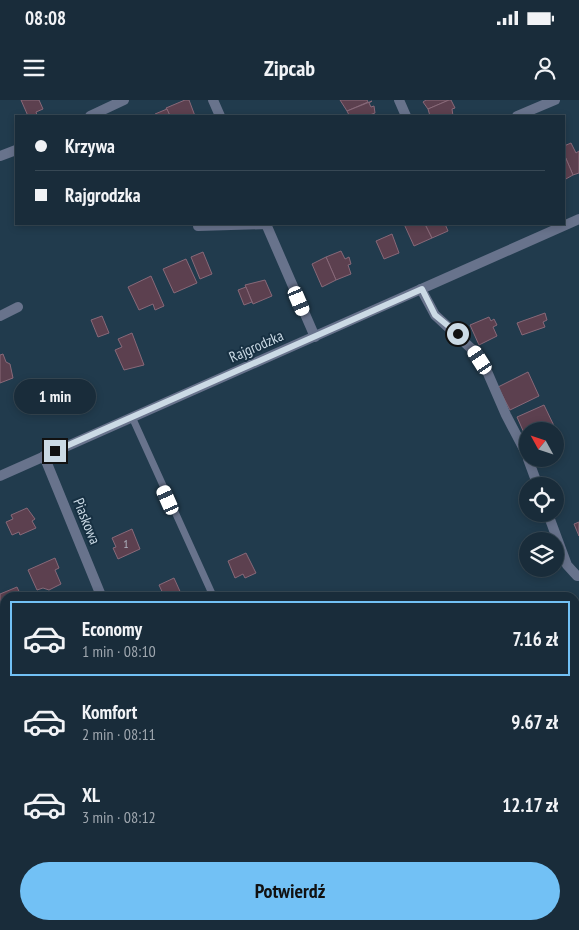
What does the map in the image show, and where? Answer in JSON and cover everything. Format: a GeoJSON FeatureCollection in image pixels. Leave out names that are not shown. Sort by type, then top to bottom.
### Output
{"type":"FeatureCollection","features":[{"type":"Feature","properties":{"kind":"street"},"geometry":{"type":"LineString","coordinates":[[92,115],[124,100]]}},
{"type":"Feature","properties":{"kind":"street"},"geometry":{"type":"LineString","coordinates":[[213,100],[220,115]]}},
{"type":"Feature","properties":{"kind":"street"},"geometry":{"type":"LineString","coordinates":[[399,100],[406,115]]}},
{"type":"Feature","properties":{"kind":"street"},"geometry":{"type":"LineString","coordinates":[[519,115],[555,100]]}},
{"type":"Feature","properties":{"kind":"street"},"geometry":{"type":"LineString","coordinates":[[0,155],[15,150]]}},
{"type":"Feature","properties":{"kind":"street","name":"Rajgrodzka"},"geometry":{"type":"LineString","coordinates":[[1,473],[44,456],[579,220]]}},
{"type":"Feature","properties":{"kind":"street"},"geometry":{"type":"LineString","coordinates":[[266,225],[315,337]]}},
{"type":"Feature","properties":{"kind":"street"},"geometry":{"type":"LineString","coordinates":[[422,289],[435,315],[475,352],[486,369],[519,440]]}},
{"type":"Feature","properties":{"kind":"street"},"geometry":{"type":"LineString","coordinates":[[0,316],[18,307]]}},
{"type":"Feature","properties":{"kind":"street","name":"Piaskowa"},"geometry":{"type":"LineString","coordinates":[[44,456],[99,592]]}},
{"type":"Feature","properties":{"kind":"street"},"geometry":{"type":"LineString","coordinates":[[551,522],[567,566],[579,576]]}},
{"type":"Feature","properties":{"kind":"lane"},"geometry":{"type":"LineString","coordinates":[[132,417],[211,592]]}},
{"type":"Feature","properties":{"kind":"building"},"geometry":{"type":"Polygon","coordinates":[[[21,100],[39,100],[43,109],[36,112],[37,115],[28,115],[21,100]]]}},
{"type":"Feature","properties":{"kind":"building"},"geometry":{"type":"Polygon","coordinates":[[[189,100],[195,115],[170,115],[166,108],[189,100]]]}},
{"type":"Feature","properties":{"kind":"building"},"geometry":{"type":"Polygon","coordinates":[[[340,100],[367,100],[368,102],[347,111],[340,100]]]}},
{"type":"Feature","properties":{"kind":"building"},"geometry":{"type":"Polygon","coordinates":[[[426,100],[449,100],[428,109],[423,102],[426,100]]]}},
{"type":"Feature","properties":{"kind":"building"},"geometry":{"type":"Polygon","coordinates":[[[449,100],[451,100],[455,108],[452,109],[453,115],[430,115],[428,109],[449,100]]]}},
{"type":"Feature","properties":{"kind":"building"},"geometry":{"type":"Polygon","coordinates":[[[372,101],[369,103],[371,107],[374,106],[375,113],[370,115],[349,115],[347,111],[372,101]]]}},
{"type":"Feature","properties":{"kind":"building"},"geometry":{"type":"Polygon","coordinates":[[[167,109],[170,115],[156,115],[167,109]]]}},
{"type":"Feature","properties":{"kind":"building"},"geometry":{"type":"Polygon","coordinates":[[[571,143],[576,153],[579,151],[579,173],[573,175],[565,156],[565,146],[571,143]]]}},
{"type":"Feature","properties":{"kind":"building"},"geometry":{"type":"Polygon","coordinates":[[[565,156],[573,175],[565,179],[565,156]]]}},
{"type":"Feature","properties":{"kind":"building"},"geometry":{"type":"Polygon","coordinates":[[[404,225],[426,225],[432,238],[414,246],[404,225]]]}},
{"type":"Feature","properties":{"kind":"building"},"geometry":{"type":"Polygon","coordinates":[[[426,225],[445,225],[448,231],[432,238],[426,225]]]}},
{"type":"Feature","properties":{"kind":"building"},"geometry":{"type":"Polygon","coordinates":[[[392,234],[399,253],[384,259],[376,241],[392,234]]]}},
{"type":"Feature","properties":{"kind":"building"},"geometry":{"type":"Polygon","coordinates":[[[341,251],[345,259],[349,257],[351,264],[348,265],[351,274],[336,280],[326,257],[341,251]]]}},
{"type":"Feature","properties":{"kind":"building"},"geometry":{"type":"Polygon","coordinates":[[[203,252],[212,274],[200,279],[191,257],[203,252]]]}},
{"type":"Feature","properties":{"kind":"building"},"geometry":{"type":"Polygon","coordinates":[[[326,257],[336,280],[322,287],[312,264],[326,257]]]}},
{"type":"Feature","properties":{"kind":"building"},"geometry":{"type":"Polygon","coordinates":[[[186,259],[197,283],[174,293],[163,269],[186,259]]]}},
{"type":"Feature","properties":{"kind":"building"},"geometry":{"type":"Polygon","coordinates":[[[151,276],[164,306],[155,310],[153,304],[139,310],[128,287],[151,276]]]}},
{"type":"Feature","properties":{"kind":"building"},"geometry":{"type":"Polygon","coordinates":[[[265,280],[272,296],[253,304],[245,285],[265,280]]]}},
{"type":"Feature","properties":{"kind":"building"},"geometry":{"type":"Polygon","coordinates":[[[246,287],[252,302],[244,305],[238,290],[246,287]]]}},
{"type":"Feature","properties":{"kind":"building"},"geometry":{"type":"Polygon","coordinates":[[[545,313],[547,320],[543,322],[545,327],[522,335],[517,323],[545,313]]]}},
{"type":"Feature","properties":{"kind":"building"},"geometry":{"type":"Polygon","coordinates":[[[102,316],[109,333],[98,337],[91,320],[102,316]]]}},
{"type":"Feature","properties":{"kind":"building"},"geometry":{"type":"Polygon","coordinates":[[[489,317],[491,321],[494,319],[497,325],[493,327],[497,336],[479,345],[470,325],[489,317]]]}},
{"type":"Feature","properties":{"kind":"building"},"geometry":{"type":"Polygon","coordinates":[[[132,333],[144,365],[124,370],[115,350],[122,347],[118,339],[132,333]]]}},
{"type":"Feature","properties":{"kind":"building"},"geometry":{"type":"Polygon","coordinates":[[[3,354],[6,362],[10,364],[13,378],[0,383],[0,355],[3,354]]]}},
{"type":"Feature","properties":{"kind":"building"},"geometry":{"type":"Polygon","coordinates":[[[528,372],[539,396],[510,410],[498,387],[528,372]]]}},
{"type":"Feature","properties":{"kind":"building"},"geometry":{"type":"Polygon","coordinates":[[[544,405],[552,422],[519,422],[517,417],[544,405]]]}},
{"type":"Feature","properties":{"kind":"building"},"geometry":{"type":"Polygon","coordinates":[[[27,508],[35,519],[32,521],[36,528],[20,535],[19,532],[12,535],[6,522],[13,519],[11,515],[27,508]]]}},
{"type":"Feature","properties":{"kind":"building"},"geometry":{"type":"Polygon","coordinates":[[[579,522],[579,536],[574,524],[579,522]]]}},
{"type":"Feature","properties":{"kind":"building"},"geometry":{"type":"Polygon","coordinates":[[[132,529],[140,549],[118,559],[113,548],[116,547],[112,538],[132,529]]]}},
{"type":"Feature","properties":{"kind":"building"},"geometry":{"type":"Polygon","coordinates":[[[246,553],[256,573],[245,578],[243,574],[235,578],[228,561],[246,553]]]}},
{"type":"Feature","properties":{"kind":"building"},"geometry":{"type":"Polygon","coordinates":[[[55,558],[59,568],[55,570],[61,584],[49,590],[43,588],[37,590],[28,570],[55,558]]]}},
{"type":"Feature","properties":{"kind":"building"},"geometry":{"type":"Polygon","coordinates":[[[174,578],[180,592],[162,592],[159,585],[174,578]]]}},
{"type":"Feature","properties":{"kind":"building"},"geometry":{"type":"Polygon","coordinates":[[[17,587],[19,592],[5,592],[17,587]]]}},
{"type":"Feature","properties":{"kind":"route"},"geometry":{"type":"LineString","coordinates":[[55,451],[422,289],[435,315],[458,334]]}}]}
